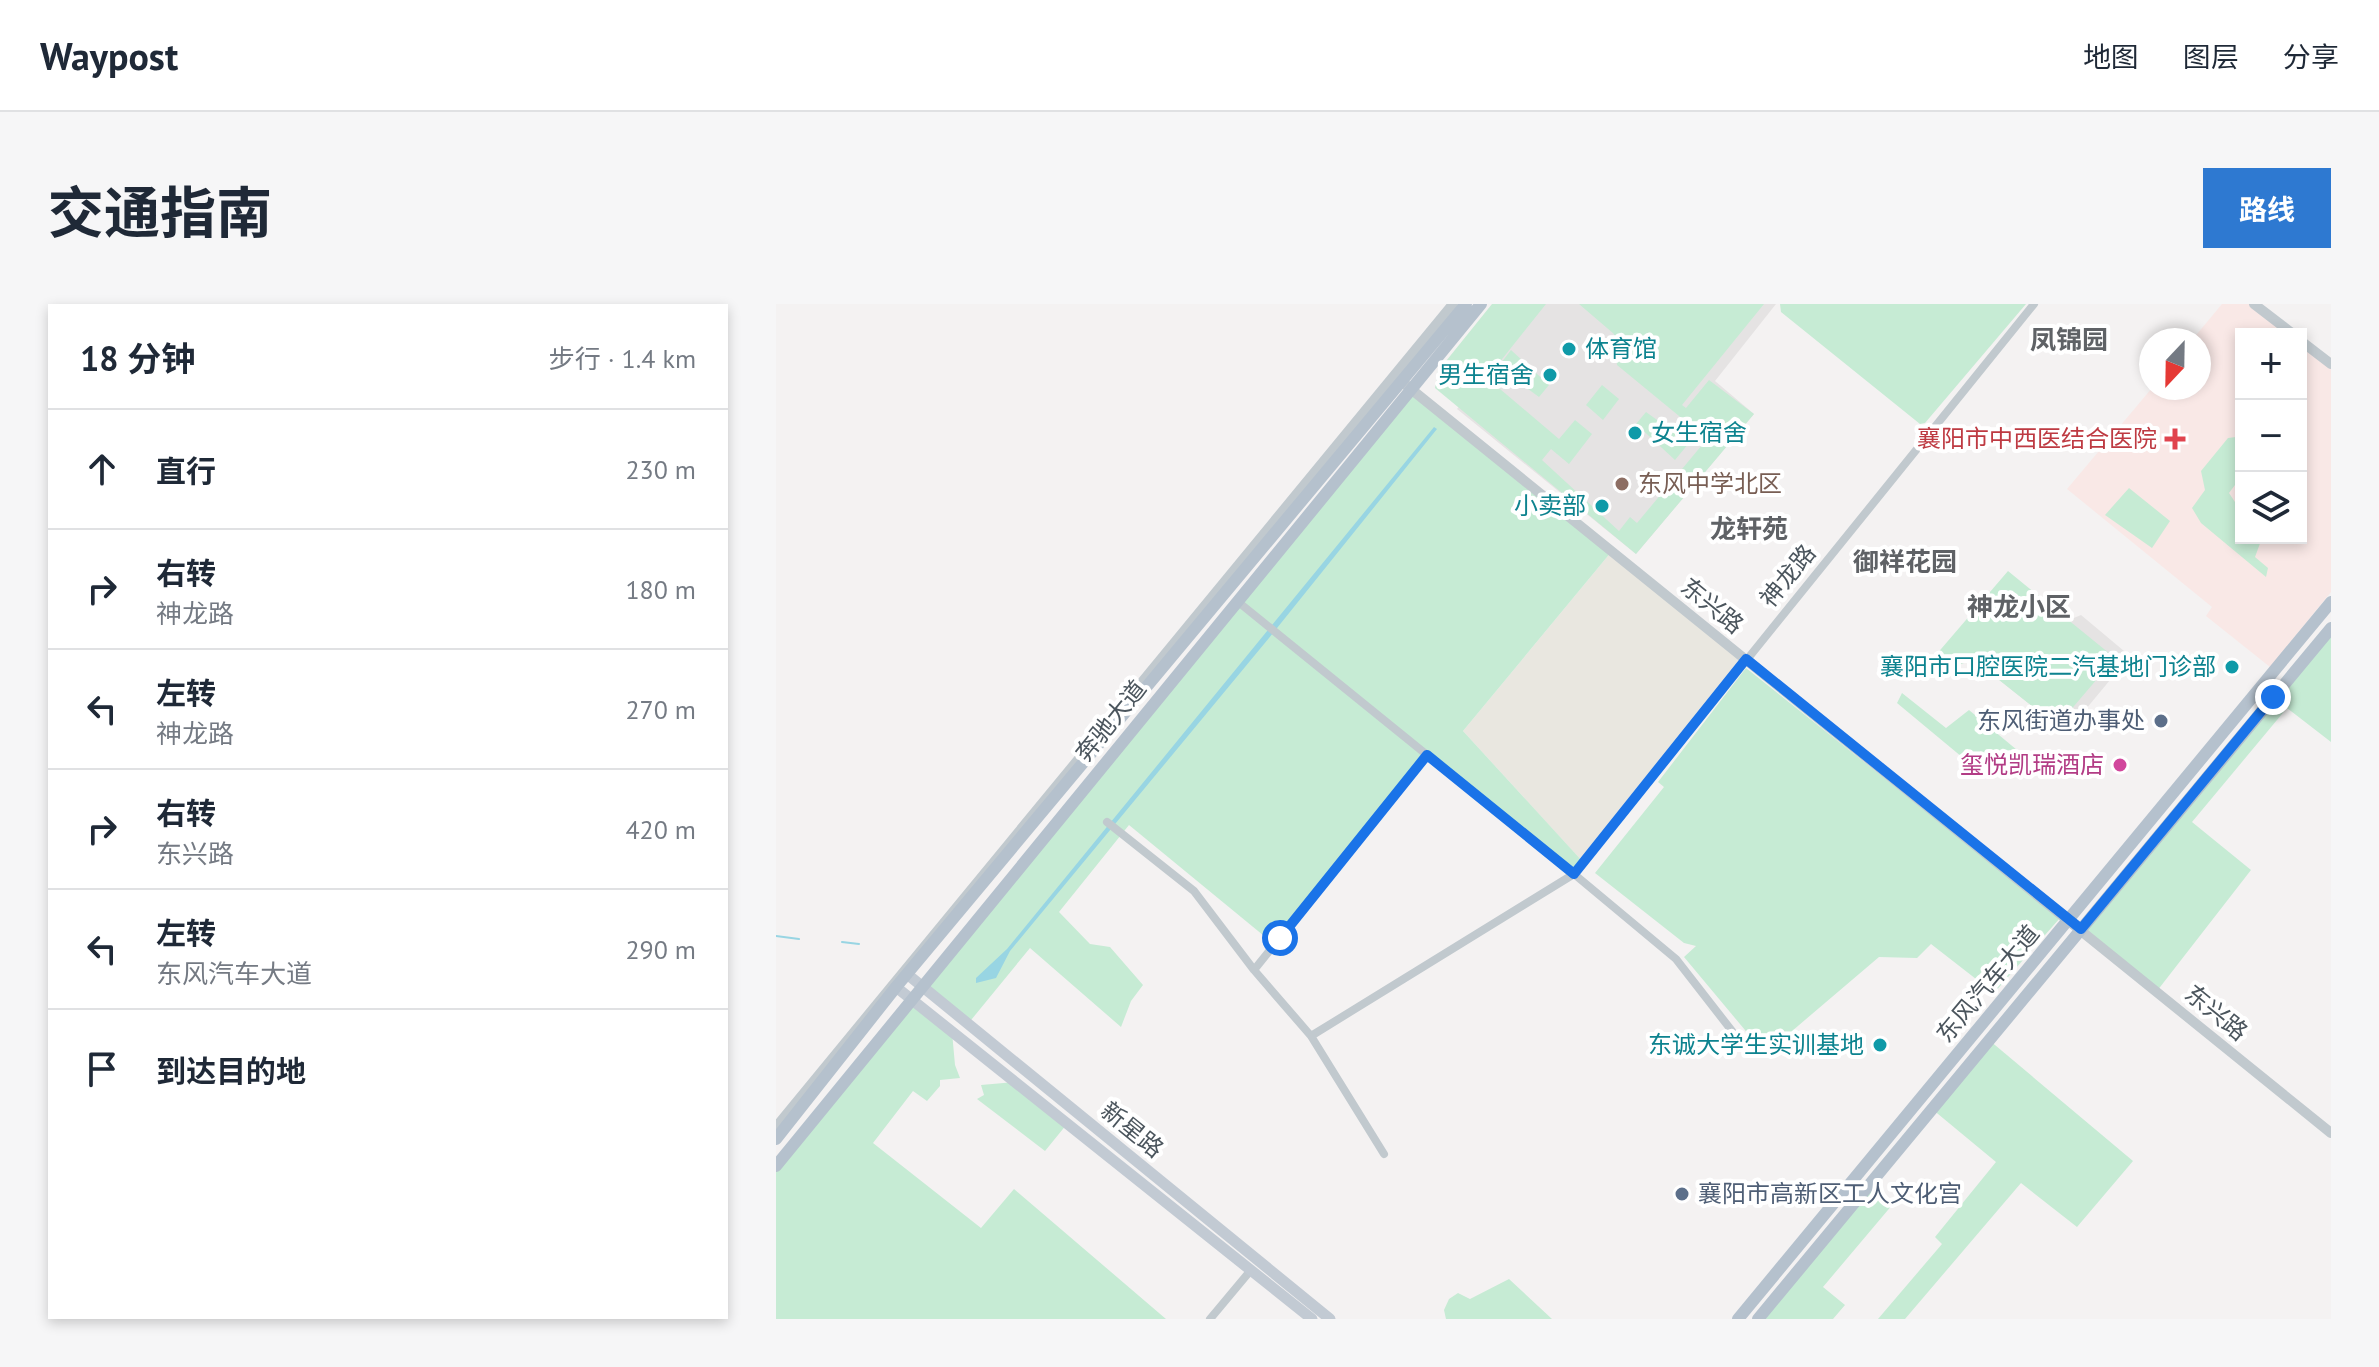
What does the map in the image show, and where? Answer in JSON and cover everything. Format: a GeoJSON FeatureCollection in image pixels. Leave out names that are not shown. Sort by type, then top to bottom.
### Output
{"type":"FeatureCollection","features":[{"type":"Feature","properties":{"kind":"main road","name":"奔驰大道"},"geometry":{"type":"LineString","coordinates":[[776,1166],[1237,601],[1407,386],[1449,317],[1466,304]]}},
{"type":"Feature","properties":{"kind":"main road","name":"奔驰大道"},"geometry":{"type":"LineString","coordinates":[[776,1139],[909,968],[1407,386],[1481,304]]}},
{"type":"Feature","properties":{"kind":"main road","name":"东风汽车大道"},"geometry":{"type":"LineString","coordinates":[[1738,1319],[2331,602]]}},
{"type":"Feature","properties":{"kind":"main road","name":"东风汽车大道"},"geometry":{"type":"LineString","coordinates":[[1758,1319],[2331,628]]}},
{"type":"Feature","properties":{"kind":"main road","name":"新星路"},"geometry":{"type":"LineString","coordinates":[[909,968],[921,987],[1330,1319]]}},
{"type":"Feature","properties":{"kind":"main road","name":"新星路"},"geometry":{"type":"LineString","coordinates":[[896,987],[1312,1319]]}},
{"type":"Feature","properties":{"kind":"street"},"geometry":{"type":"LineString","coordinates":[[776,1127],[1449,317],[1453,304]]}},
{"type":"Feature","properties":{"kind":"street","name":"神龙路"},"geometry":{"type":"LineString","coordinates":[[1311,1036],[1574,874],[2034,304]]}},
{"type":"Feature","properties":{"kind":"street"},"geometry":{"type":"LineString","coordinates":[[2254,304],[2285,328]]}},
{"type":"Feature","properties":{"kind":"street"},"geometry":{"type":"LineString","coordinates":[[2307,346],[2331,364]]}},
{"type":"Feature","properties":{"kind":"street","name":"东兴路"},"geometry":{"type":"LineString","coordinates":[[1407,386],[2331,1133]]}},
{"type":"Feature","properties":{"kind":"street"},"geometry":{"type":"LineString","coordinates":[[1237,601],[1676,959],[1732,1031]]}},
{"type":"Feature","properties":{"kind":"street"},"geometry":{"type":"LineString","coordinates":[[1254,970],[1427,755]]}},
{"type":"Feature","properties":{"kind":"street"},"geometry":{"type":"LineString","coordinates":[[1107,822],[1194,891],[1254,970],[1311,1036],[1384,1154]]}},
{"type":"Feature","properties":{"kind":"street"},"geometry":{"type":"LineString","coordinates":[[1210,1319],[1251,1270]]}},
{"type":"Feature","properties":{"kind":"shaded area","name":"东风中学北区"},"geometry":{"type":"Polygon","coordinates":[[[1541,304],[1776,304],[1715,381],[1754,414],[1636,554],[1457,409],[1541,304]]]}},
{"type":"Feature","properties":{"kind":"shaded area","name":"襄阳市中西医结合医院"},"geometry":{"type":"Polygon","coordinates":[[[2222,304],[2254,304],[2285,328],[2235,328],[2235,544],[2307,544],[2307,346],[2331,364],[2331,592],[2270,667],[2206,616],[2212,607],[2067,489],[2142,400],[2211,400],[2211,328],[2202,328],[2222,304]]]}},
{"type":"Feature","properties":{"kind":"shaded area"},"geometry":{"type":"Polygon","coordinates":[[[1612,551],[1746,659],[1581,860],[1463,731],[1612,551]]]}},
{"type":"Feature","properties":{"kind":"shaded area"},"geometry":{"type":"Polygon","coordinates":[[[2081,615],[2130,656],[2066,733],[1974,660],[2081,615]]]}},
{"type":"Feature","properties":{"kind":"green space"},"geometry":{"type":"Polygon","coordinates":[[[1492,304],[1546,304],[1487,378],[1559,439],[1575,420],[1592,434],[1569,464],[1551,449],[1542,460],[1619,531],[1630,517],[1637,523],[1707,439],[1617,365],[1614,334],[1579,304],[1764,304],[1682,405],[1686,408],[1709,380],[1754,414],[1636,554],[1435,388],[1438,371],[1492,304]]]}},
{"type":"Feature","properties":{"kind":"green space"},"geometry":{"type":"Polygon","coordinates":[[[1780,304],[2026,304],[1925,423],[1920,424],[1781,312],[1780,304]]]}},
{"type":"Feature","properties":{"kind":"green space"},"geometry":{"type":"Polygon","coordinates":[[[1511,350],[1549,385],[1539,397],[1498,367],[1511,350]]]}},
{"type":"Feature","properties":{"kind":"green space"},"geometry":{"type":"Polygon","coordinates":[[[1602,385],[1619,399],[1603,420],[1586,405],[1602,385]]]}},
{"type":"Feature","properties":{"kind":"green space"},"geometry":{"type":"Polygon","coordinates":[[[1411,389],[1612,551],[1463,731],[1583,862],[1574,874],[1427,755],[1275,945],[1129,825],[1059,912],[1090,944],[1110,947],[1143,985],[1131,1001],[1121,1027],[1030,948],[967,1025],[921,987],[1411,389]]]}},
{"type":"Feature","properties":{"kind":"green space"},"geometry":{"type":"Polygon","coordinates":[[[1646,412],[1689,443],[1675,460],[1636,424],[1646,412]]]}},
{"type":"Feature","properties":{"kind":"green space"},"geometry":{"type":"Polygon","coordinates":[[[2235,437],[2235,485],[2229,493],[2235,502],[2235,544],[2260,544],[2255,557],[2268,568],[2266,577],[2201,523],[2192,508],[2205,490],[2201,471],[2228,438],[2235,437]]]}},
{"type":"Feature","properties":{"kind":"green space"},"geometry":{"type":"Polygon","coordinates":[[[2129,488],[2170,521],[2152,548],[2105,515],[2129,488]]]}},
{"type":"Feature","properties":{"kind":"green space"},"geometry":{"type":"Polygon","coordinates":[[[2008,571],[2115,658],[2057,726],[1974,660],[1917,677],[2008,571]]]}},
{"type":"Feature","properties":{"kind":"green space"},"geometry":{"type":"Polygon","coordinates":[[[2331,628],[2331,742],[2287,708],[2192,822],[2251,870],[2157,991],[2081,929],[2331,628]]]}},
{"type":"Feature","properties":{"kind":"green space"},"geometry":{"type":"Polygon","coordinates":[[[1746,668],[2060,918],[1994,993],[1931,944],[1917,958],[1879,957],[1765,1054],[1684,957],[1696,946],[1684,943],[1595,873],[1664,787],[1658,782],[1746,668]]]}},
{"type":"Feature","properties":{"kind":"green space"},"geometry":{"type":"Polygon","coordinates":[[[1902,693],[1946,728],[1969,710],[2029,760],[2030,766],[1980,772],[1897,703],[1902,693]]]}},
{"type":"Feature","properties":{"kind":"green space"},"geometry":{"type":"Polygon","coordinates":[[[911,999],[952,1032],[955,1065],[960,1078],[940,1080],[940,1086],[927,1101],[913,1091],[873,1143],[981,1228],[1014,1189],[1166,1319],[776,1319],[776,1166],[911,999]]]}},
{"type":"Feature","properties":{"kind":"green space"},"geometry":{"type":"Polygon","coordinates":[[[1989,1040],[2133,1161],[2077,1227],[2021,1183],[1905,1319],[1878,1319],[1942,1244],[1935,1237],[1996,1162],[1932,1109],[1989,1040]]]}},
{"type":"Feature","properties":{"kind":"green space"},"geometry":{"type":"Polygon","coordinates":[[[1015,1082],[1067,1124],[1045,1151],[977,1099],[984,1095],[981,1085],[1015,1082]]]}},
{"type":"Feature","properties":{"kind":"green space"},"geometry":{"type":"Polygon","coordinates":[[[1869,1185],[1893,1204],[1823,1287],[1845,1305],[1833,1319],[1758,1319],[1869,1185]]]}},
{"type":"Feature","properties":{"kind":"green space"},"geometry":{"type":"Polygon","coordinates":[[[1509,1279],[1552,1319],[1446,1319],[1444,1310],[1449,1299],[1458,1293],[1470,1299],[1509,1279]]]}},
{"type":"Feature","properties":{"kind":"water"},"geometry":{"type":"Polygon","coordinates":[[[1434,427],[1437,429],[1269,638],[1010,951],[996,978],[976,983],[976,978],[1007,949],[1434,427]]]}},
{"type":"Feature","properties":{"kind":"waterway"},"geometry":{"type":"LineString","coordinates":[[776,936],[799,939]]}},
{"type":"Feature","properties":{"kind":"waterway"},"geometry":{"type":"LineString","coordinates":[[842,942],[859,944]]}},
{"type":"Feature","properties":{"kind":"place","name":"体育馆"},"geometry":{"type":"Point","coordinates":[1569,349]}},
{"type":"Feature","properties":{"kind":"place","name":"男生宿舍"},"geometry":{"type":"Point","coordinates":[1550,375]}},
{"type":"Feature","properties":{"kind":"place","name":"女生宿舍"},"geometry":{"type":"Point","coordinates":[1635,433]}},
{"type":"Feature","properties":{"kind":"place","name":"襄阳市中西医结合医院"},"geometry":{"type":"Point","coordinates":[2175,439]}},
{"type":"Feature","properties":{"kind":"place","name":"东风中学北区"},"geometry":{"type":"Point","coordinates":[1622,484]}},
{"type":"Feature","properties":{"kind":"place","name":"小卖部"},"geometry":{"type":"Point","coordinates":[1602,506]}},
{"type":"Feature","properties":{"kind":"place","name":"襄阳市口腔医院二汽基地门诊部"},"geometry":{"type":"Point","coordinates":[2232,667]}},
{"type":"Feature","properties":{"kind":"place","name":"东风街道办事处"},"geometry":{"type":"Point","coordinates":[2161,721]}},
{"type":"Feature","properties":{"kind":"place","name":"玺悦凯瑞酒店"},"geometry":{"type":"Point","coordinates":[2120,765]}},
{"type":"Feature","properties":{"kind":"place","name":"东诚大学生实训基地"},"geometry":{"type":"Point","coordinates":[1880,1045]}},
{"type":"Feature","properties":{"kind":"place","name":"襄阳市高新区工人文化宫"},"geometry":{"type":"Point","coordinates":[1682,1194]}},
{"type":"Feature","properties":{"kind":"district","name":"凤锦园"},"geometry":{"type":"Point","coordinates":[2069,340]}},
{"type":"Feature","properties":{"kind":"district","name":"龙轩苑"},"geometry":{"type":"Point","coordinates":[1749,529]}},
{"type":"Feature","properties":{"kind":"district","name":"御祥花园"},"geometry":{"type":"Point","coordinates":[1905,562]}},
{"type":"Feature","properties":{"kind":"district","name":"神龙小区"},"geometry":{"type":"Point","coordinates":[2019,607]}},
{"type":"Feature","properties":{"kind":"route"},"geometry":{"type":"LineString","coordinates":[[1280,938],[1427,755],[1574,874],[1746,659],[2081,929],[2273,697]]}}]}
